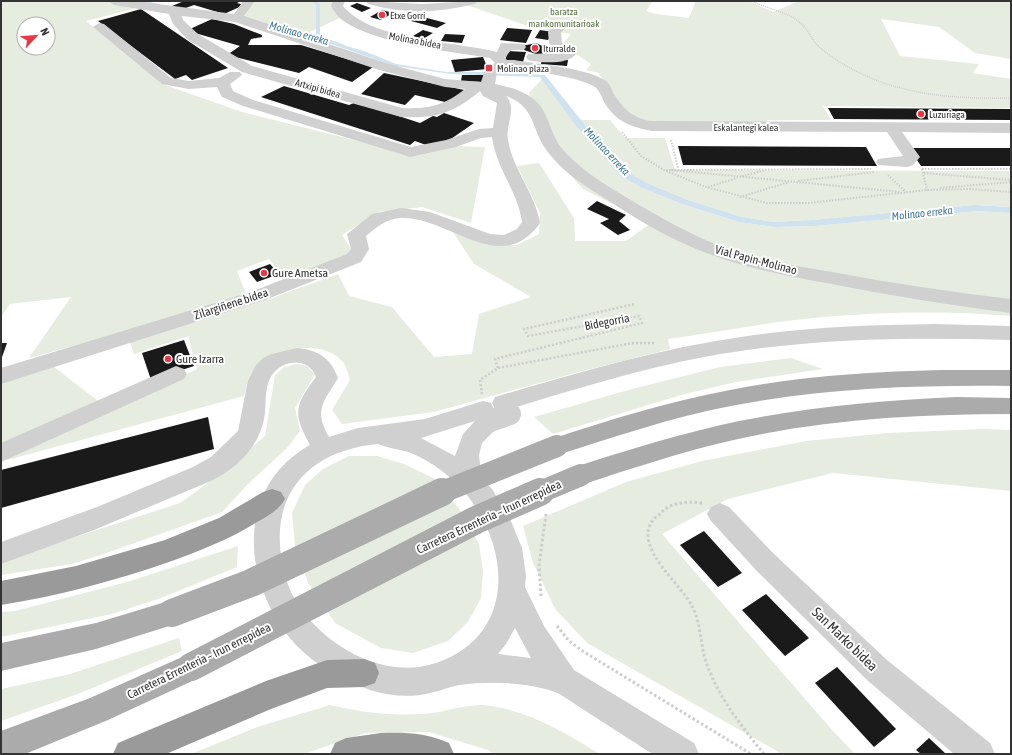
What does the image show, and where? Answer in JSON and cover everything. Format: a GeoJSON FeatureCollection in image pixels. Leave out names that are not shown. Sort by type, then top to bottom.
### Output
{"type":"FeatureCollection","features":[{"type":"Feature","properties":{"kind":"highway"},"geometry":{"type":"LineString","coordinates":[[1,593],[23,590],[110,570],[193,542],[223,530],[252,515],[272,499]]}},
{"type":"Feature","properties":{"kind":"highway"},"geometry":{"type":"LineString","coordinates":[[129,754],[266,696],[327,674],[364,673]]}},
{"type":"Feature","properties":{"kind":"highway"},"geometry":{"type":"LineString","coordinates":[[346,754],[372,749],[398,748],[425,750],[438,754]]}},
{"type":"Feature","properties":{"kind":"main road"},"geometry":{"type":"LineString","coordinates":[[1,658],[96,636],[172,613],[278,571],[454,487],[557,446],[630,423],[679,410],[781,390],[886,379],[1011,378]]}},
{"type":"Feature","properties":{"kind":"main road","name":"Carretera Errenteria – Irun errepidea"},"geometry":{"type":"LineString","coordinates":[[1,747],[90,713],[191,667],[431,543],[528,496],[581,475],[651,451],[694,440],[802,418],[893,408],[1011,406]]}},
{"type":"Feature","properties":{"kind":"street"},"geometry":{"type":"LineString","coordinates":[[114,1],[174,11],[237,18],[384,67],[445,83],[491,74]]}},
{"type":"Feature","properties":{"kind":"street"},"geometry":{"type":"LineString","coordinates":[[237,18],[249,1]]}},
{"type":"Feature","properties":{"kind":"street","name":"Molinao bidea"},"geometry":{"type":"LineString","coordinates":[[339,1],[337,6],[341,12],[365,27],[388,35],[410,40],[463,44],[491,74]]}},
{"type":"Feature","properties":{"kind":"street"},"geometry":{"type":"LineString","coordinates":[[372,1],[391,6],[447,6],[471,1]]}},
{"type":"Feature","properties":{"kind":"street"},"geometry":{"type":"LineString","coordinates":[[405,6],[405,10],[447,19]]}},
{"type":"Feature","properties":{"kind":"street","name":"Artxipi bidea"},"geometry":{"type":"LineString","coordinates":[[174,11],[177,21],[193,37],[209,48],[247,69],[401,112],[416,113],[438,111],[451,106],[491,74],[504,53],[506,46],[519,46]]}},
{"type":"Feature","properties":{"kind":"street"},"geometry":{"type":"LineString","coordinates":[[99,27],[167,81],[189,85],[222,82],[247,69]]}},
{"type":"Feature","properties":{"kind":"street"},"geometry":{"type":"LineString","coordinates":[[526,66],[534,57],[566,57],[568,54],[559,48],[554,41],[554,32],[559,28]]}},
{"type":"Feature","properties":{"kind":"street","name":"Eskalantegi kalea"},"geometry":{"type":"LineString","coordinates":[[491,74],[526,66],[577,75],[594,80],[605,88],[619,113],[629,120],[644,125],[661,127],[1011,128]]}},
{"type":"Feature","properties":{"kind":"street","name":"Zilargiñene bidea"},"geometry":{"type":"LineString","coordinates":[[1,376],[96,345],[258,296],[354,258],[360,249],[356,234],[366,223],[382,216],[402,213],[433,217],[478,236],[493,240],[510,239],[523,233],[531,223],[530,212],[527,201],[503,152],[499,132],[506,104],[503,99],[488,93],[491,74]]}},
{"type":"Feature","properties":{"kind":"street","name":"Vial Papin-Molinao"},"geometry":{"type":"LineString","coordinates":[[491,74],[532,106],[538,114],[550,144],[566,163],[579,174],[678,233],[701,244],[748,260],[802,272],[916,293],[1011,306]]}},
{"type":"Feature","properties":{"kind":"street"},"geometry":{"type":"LineString","coordinates":[[222,82],[227,94],[248,103],[410,152],[450,144],[479,134],[499,132]]}},
{"type":"Feature","properties":{"kind":"street"},"geometry":{"type":"LineString","coordinates":[[879,168],[907,162],[912,157],[891,127]]}},
{"type":"Feature","properties":{"kind":"street"},"geometry":{"type":"LineString","coordinates":[[471,482],[466,465],[469,444],[482,427],[497,412],[604,373],[705,350],[764,341],[836,334],[894,331],[951,330],[1011,332]]}},
{"type":"Feature","properties":{"kind":"street"},"geometry":{"type":"LineString","coordinates":[[683,754],[563,680],[535,672],[507,669],[478,669],[450,672],[428,679],[406,681],[382,678],[364,673],[340,663],[323,651],[304,634],[287,611],[274,586],[267,560],[265,538],[267,518],[272,499],[289,474],[302,462],[337,443],[362,437],[408,432],[712,360],[770,351],[841,343],[900,341],[1011,342]]}},
{"type":"Feature","properties":{"kind":"street"},"geometry":{"type":"LineString","coordinates":[[1,553],[121,508],[219,465],[246,440],[252,425],[256,389],[261,376],[270,364],[280,358],[304,355],[317,360],[325,368],[327,378],[308,406],[309,421],[324,449]]}},
{"type":"Feature","properties":{"kind":"street"},"geometry":{"type":"LineString","coordinates":[[1,453],[176,374]]}},
{"type":"Feature","properties":{"kind":"street"},"geometry":{"type":"LineString","coordinates":[[362,437],[394,439],[424,449],[449,464],[471,482],[486,500],[504,534],[511,567],[512,587],[510,605],[501,626],[488,644],[471,660],[450,672]]}},
{"type":"Feature","properties":{"kind":"street","name":"San Marko bidea"},"geometry":{"type":"LineString","coordinates":[[720,514],[764,561],[877,670],[978,754]]}},
{"type":"Feature","properties":{"kind":"street"},"geometry":{"type":"LineString","coordinates":[[512,587],[531,632],[545,656],[563,680]]}},
{"type":"Feature","properties":{"kind":"path"},"geometry":{"type":"LineString","coordinates":[[752,1],[764,8],[797,20],[807,27],[815,42],[830,55],[848,67],[874,80],[919,91],[958,98],[1011,98]]}},
{"type":"Feature","properties":{"kind":"path"},"geometry":{"type":"LineString","coordinates":[[618,128],[641,156],[664,170],[706,187],[739,197],[767,203],[788,204],[1011,181]]}},
{"type":"Feature","properties":{"kind":"path"},"geometry":{"type":"LineString","coordinates":[[706,187],[771,168]]}},
{"type":"Feature","properties":{"kind":"path"},"geometry":{"type":"LineString","coordinates":[[664,170],[879,168]]}},
{"type":"Feature","properties":{"kind":"path"},"geometry":{"type":"LineString","coordinates":[[739,197],[792,182],[860,173],[879,168]]}},
{"type":"Feature","properties":{"kind":"path"},"geometry":{"type":"LineString","coordinates":[[927,190],[922,169],[1011,169]]}},
{"type":"Feature","properties":{"kind":"path"},"geometry":{"type":"LineString","coordinates":[[664,170],[907,192]]}},
{"type":"Feature","properties":{"kind":"path"},"geometry":{"type":"LineString","coordinates":[[924,173],[1011,181]]}},
{"type":"Feature","properties":{"kind":"path"},"geometry":{"type":"LineString","coordinates":[[927,190],[968,189],[1011,192]]}},
{"type":"Feature","properties":{"kind":"path","name":"Bidegorria"},"geometry":{"type":"LineString","coordinates":[[498,368],[495,359],[642,323],[639,316],[528,336],[524,329],[635,304]]}},
{"type":"Feature","properties":{"kind":"path"},"geometry":{"type":"LineString","coordinates":[[720,514],[707,505],[693,501],[681,502],[666,509],[655,517],[647,536],[649,545],[656,556],[692,603],[706,661],[729,706],[764,754]]}},
{"type":"Feature","properties":{"kind":"green space"},"geometry":{"type":"Polygon","coordinates":[[[1,1],[152,1],[133,9],[86,21],[168,86],[242,112],[410,154],[451,146],[485,147],[471,223],[422,207],[379,212],[342,235],[351,249],[347,257],[286,280],[269,259],[237,271],[247,296],[180,317],[29,358],[71,297],[10,304],[1,317],[1,1]]]}},
{"type":"Feature","properties":{"kind":"green space"},"geometry":{"type":"Polygon","coordinates":[[[254,1],[334,1],[342,17],[301,36],[244,17],[254,1]]]}},
{"type":"Feature","properties":{"kind":"green space","name":"baratza mankomunitarioak"},"geometry":{"type":"Polygon","coordinates":[[[478,1],[653,1],[646,11],[656,14],[689,18],[696,1],[749,1],[773,12],[799,1],[1011,1],[1011,59],[975,53],[939,27],[881,19],[900,56],[979,64],[973,73],[1011,79],[1011,108],[823,106],[831,120],[767,120],[768,124],[673,124],[638,118],[628,112],[620,103],[598,73],[586,70],[591,64],[562,45],[571,34],[533,28],[467,5],[478,1]]]}},
{"type":"Feature","properties":{"kind":"green space"},"geometry":{"type":"Polygon","coordinates":[[[542,79],[576,126],[621,176],[640,187],[682,204],[739,222],[775,227],[815,226],[978,211],[1011,213],[1011,316],[957,313],[849,315],[779,322],[668,339],[670,349],[579,372],[434,412],[342,424],[332,410],[350,380],[347,369],[341,360],[331,353],[320,349],[307,348],[281,353],[258,366],[249,377],[244,396],[7,460],[1,454],[1,381],[50,364],[110,410],[197,369],[188,336],[134,354],[129,340],[275,297],[338,274],[349,296],[392,307],[434,357],[472,354],[479,314],[531,297],[474,264],[453,232],[488,245],[517,245],[539,234],[540,213],[517,166],[539,163],[574,218],[575,241],[626,241],[651,223],[583,189],[557,160],[540,130],[529,93],[542,79]]]}},
{"type":"Feature","properties":{"kind":"green space"},"geometry":{"type":"Polygon","coordinates":[[[581,120],[610,120],[625,138],[665,138],[675,170],[1011,171],[1011,207],[975,205],[812,220],[774,222],[742,217],[688,200],[649,184],[629,173],[581,120]]]}},
{"type":"Feature","properties":{"kind":"green space"},"geometry":{"type":"Polygon","coordinates":[[[791,358],[823,369],[736,382],[681,395],[553,434],[534,417],[632,389],[720,367],[791,358]]]}},
{"type":"Feature","properties":{"kind":"green space"},"geometry":{"type":"Polygon","coordinates":[[[297,364],[307,366],[315,374],[295,408],[300,431],[287,448],[249,483],[222,512],[72,564],[1,575],[1,561],[180,503],[216,477],[265,436],[275,375],[284,367],[297,364]]]}},
{"type":"Feature","properties":{"kind":"green space"},"geometry":{"type":"Polygon","coordinates":[[[982,429],[1011,430],[1011,491],[833,473],[728,499],[662,534],[832,730],[855,754],[782,754],[587,643],[555,609],[533,563],[523,526],[626,482],[702,461],[806,441],[888,433],[982,429]]]}},
{"type":"Feature","properties":{"kind":"green space"},"geometry":{"type":"Polygon","coordinates":[[[349,456],[377,456],[404,464],[435,479],[460,510],[479,544],[483,571],[481,598],[468,622],[448,641],[413,653],[381,648],[335,623],[308,583],[295,546],[292,513],[305,485],[323,469],[349,456]]]}},
{"type":"Feature","properties":{"kind":"green space"},"geometry":{"type":"Polygon","coordinates":[[[238,546],[237,567],[161,598],[112,614],[1,637],[1,612],[15,611],[127,582],[238,546]]]}},
{"type":"Feature","properties":{"kind":"green space"},"geometry":{"type":"Polygon","coordinates":[[[179,638],[182,651],[78,694],[1,721],[1,689],[70,674],[179,638]]]}},
{"type":"Feature","properties":{"kind":"green space"},"geometry":{"type":"Polygon","coordinates":[[[330,705],[352,710],[386,714],[427,714],[476,705],[499,707],[529,716],[573,738],[600,754],[494,754],[488,750],[429,732],[365,733],[304,754],[191,754],[257,727],[330,705]]]}},
{"type":"Feature","properties":{"kind":"water"},"geometry":{"type":"Polygon","coordinates":[[[326,40],[367,52],[381,60],[396,64],[446,72],[498,72],[545,75],[581,120],[629,173],[649,184],[688,200],[742,217],[774,222],[812,220],[975,205],[1011,207],[1011,213],[978,211],[815,226],[775,227],[739,222],[682,204],[640,187],[621,176],[576,126],[540,77],[451,74],[395,66],[325,42],[326,40]]]}},
{"type":"Feature","properties":{"kind":"building"},"geometry":{"type":"Polygon","coordinates":[[[184,1],[241,1],[237,3],[244,5],[224,14],[194,5],[183,9],[172,6],[184,1]]]}},
{"type":"Feature","properties":{"kind":"building"},"geometry":{"type":"Polygon","coordinates":[[[357,3],[371,8],[362,12],[350,6],[357,3]]]}},
{"type":"Feature","properties":{"kind":"building"},"geometry":{"type":"Polygon","coordinates":[[[141,9],[228,68],[192,80],[186,75],[175,79],[98,21],[141,9]]]}},
{"type":"Feature","properties":{"kind":"building","name":"Etxe Gorri"},"geometry":{"type":"Polygon","coordinates":[[[382,10],[393,13],[381,20],[370,17],[382,10]]]}},
{"type":"Feature","properties":{"kind":"building"},"geometry":{"type":"Polygon","coordinates":[[[408,13],[446,23],[437,28],[400,18],[408,13]]]}},
{"type":"Feature","properties":{"kind":"building"},"geometry":{"type":"Polygon","coordinates":[[[212,19],[234,24],[262,35],[262,37],[251,39],[248,45],[301,45],[373,67],[352,82],[309,67],[299,73],[227,55],[240,46],[195,33],[190,29],[212,19]]]}},
{"type":"Feature","properties":{"kind":"building"},"geometry":{"type":"Polygon","coordinates":[[[507,28],[532,30],[526,43],[500,40],[507,28]]]}},
{"type":"Feature","properties":{"kind":"building"},"geometry":{"type":"Polygon","coordinates":[[[423,30],[433,33],[423,39],[413,36],[423,30]]]}},
{"type":"Feature","properties":{"kind":"building"},"geometry":{"type":"Polygon","coordinates":[[[540,30],[553,32],[548,40],[535,38],[540,30]]]}},
{"type":"Feature","properties":{"kind":"building"},"geometry":{"type":"Polygon","coordinates":[[[445,34],[465,35],[462,43],[441,41],[445,34]]]}},
{"type":"Feature","properties":{"kind":"building","name":"Iturralde"},"geometry":{"type":"Polygon","coordinates":[[[536,43],[553,51],[542,56],[524,50],[522,46],[536,43]]]}},
{"type":"Feature","properties":{"kind":"building"},"geometry":{"type":"Polygon","coordinates":[[[508,51],[526,52],[523,62],[505,61],[508,51]]]}},
{"type":"Feature","properties":{"kind":"building"},"geometry":{"type":"Polygon","coordinates":[[[483,57],[488,69],[455,72],[451,60],[483,57]]]}},
{"type":"Feature","properties":{"kind":"building"},"geometry":{"type":"Polygon","coordinates":[[[542,59],[568,60],[567,66],[541,64],[542,59]]]}},
{"type":"Feature","properties":{"kind":"building"},"geometry":{"type":"Polygon","coordinates":[[[384,73],[469,91],[445,102],[415,95],[405,105],[361,94],[384,73]]]}},
{"type":"Feature","properties":{"kind":"building"},"geometry":{"type":"Polygon","coordinates":[[[462,75],[486,75],[485,82],[461,81],[462,75]]]}},
{"type":"Feature","properties":{"kind":"building"},"geometry":{"type":"Polygon","coordinates":[[[284,86],[349,105],[356,102],[420,123],[433,116],[437,117],[444,113],[474,123],[448,141],[426,145],[415,141],[410,145],[261,97],[284,86]]]}},
{"type":"Feature","properties":{"kind":"building","name":"Luzuriaga"},"geometry":{"type":"Polygon","coordinates":[[[828,108],[1011,109],[1011,120],[834,119],[828,108]]]}},
{"type":"Feature","properties":{"kind":"building"},"geometry":{"type":"Polygon","coordinates":[[[678,146],[866,147],[877,166],[683,165],[678,146]]]}},
{"type":"Feature","properties":{"kind":"building"},"geometry":{"type":"Polygon","coordinates":[[[909,148],[1011,148],[1011,166],[921,166],[909,148]]]}},
{"type":"Feature","properties":{"kind":"building"},"geometry":{"type":"Polygon","coordinates":[[[597,201],[626,215],[619,221],[630,230],[618,235],[600,223],[609,219],[587,209],[597,201]]]}},
{"type":"Feature","properties":{"kind":"building","name":"Gure Ametsa"},"geometry":{"type":"Polygon","coordinates":[[[270,264],[279,274],[257,282],[249,272],[270,264]]]}},
{"type":"Feature","properties":{"kind":"building","name":"Gure Izarra"},"geometry":{"type":"Polygon","coordinates":[[[184,340],[194,366],[151,380],[142,353],[184,340]]]}},
{"type":"Feature","properties":{"kind":"building"},"geometry":{"type":"Polygon","coordinates":[[[1,343],[7,343],[1,360],[1,343]]]}},
{"type":"Feature","properties":{"kind":"building"},"geometry":{"type":"Polygon","coordinates":[[[208,417],[214,449],[1,508],[1,470],[208,417]]]}},
{"type":"Feature","properties":{"kind":"building"},"geometry":{"type":"Polygon","coordinates":[[[704,531],[742,573],[718,587],[680,545],[704,531]]]}},
{"type":"Feature","properties":{"kind":"building"},"geometry":{"type":"Polygon","coordinates":[[[766,594],[809,638],[785,656],[742,610],[766,594]]]}},
{"type":"Feature","properties":{"kind":"building"},"geometry":{"type":"Polygon","coordinates":[[[837,667],[896,729],[874,747],[815,683],[837,667]]]}},
{"type":"Feature","properties":{"kind":"building"},"geometry":{"type":"Polygon","coordinates":[[[929,738],[946,754],[921,754],[916,750],[929,738]]]}},
{"type":"Feature","properties":{"kind":"waterway","name":"Molinao erreka"},"geometry":{"type":"LineString","coordinates":[[143,1],[159,5]]}},
{"type":"Feature","properties":{"kind":"waterway"},"geometry":{"type":"LineString","coordinates":[[315,1],[318,5],[318,37]]}},
{"type":"Feature","properties":{"kind":"waterway","name":"Molinao erreka"},"geometry":{"type":"LineString","coordinates":[[282,29],[318,37]]}},
{"type":"Feature","properties":{"kind":"waterway","name":"Molinao erreka"},"geometry":{"type":"LineString","coordinates":[[318,37],[344,46]]}},
{"type":"Feature","properties":{"kind":"waterway","name":"Molinao erreka"},"geometry":{"type":"LineString","coordinates":[[371,55],[396,65]]}},
{"type":"Feature","properties":{"kind":"place","name":"Etxe Gorri"},"geometry":{"type":"Point","coordinates":[382,15]}},
{"type":"Feature","properties":{"kind":"place","name":"Iturralde"},"geometry":{"type":"Point","coordinates":[535,48]}},
{"type":"Feature","properties":{"kind":"place","name":"Molinao plaza"},"geometry":{"type":"Point","coordinates":[489,68]}},
{"type":"Feature","properties":{"kind":"place","name":"Luzuriaga"},"geometry":{"type":"Point","coordinates":[921,114]}},
{"type":"Feature","properties":{"kind":"place","name":"Gure Ametsa"},"geometry":{"type":"Point","coordinates":[264,273]}},
{"type":"Feature","properties":{"kind":"place","name":"Gure Izarra"},"geometry":{"type":"Point","coordinates":[168,359]}}]}
